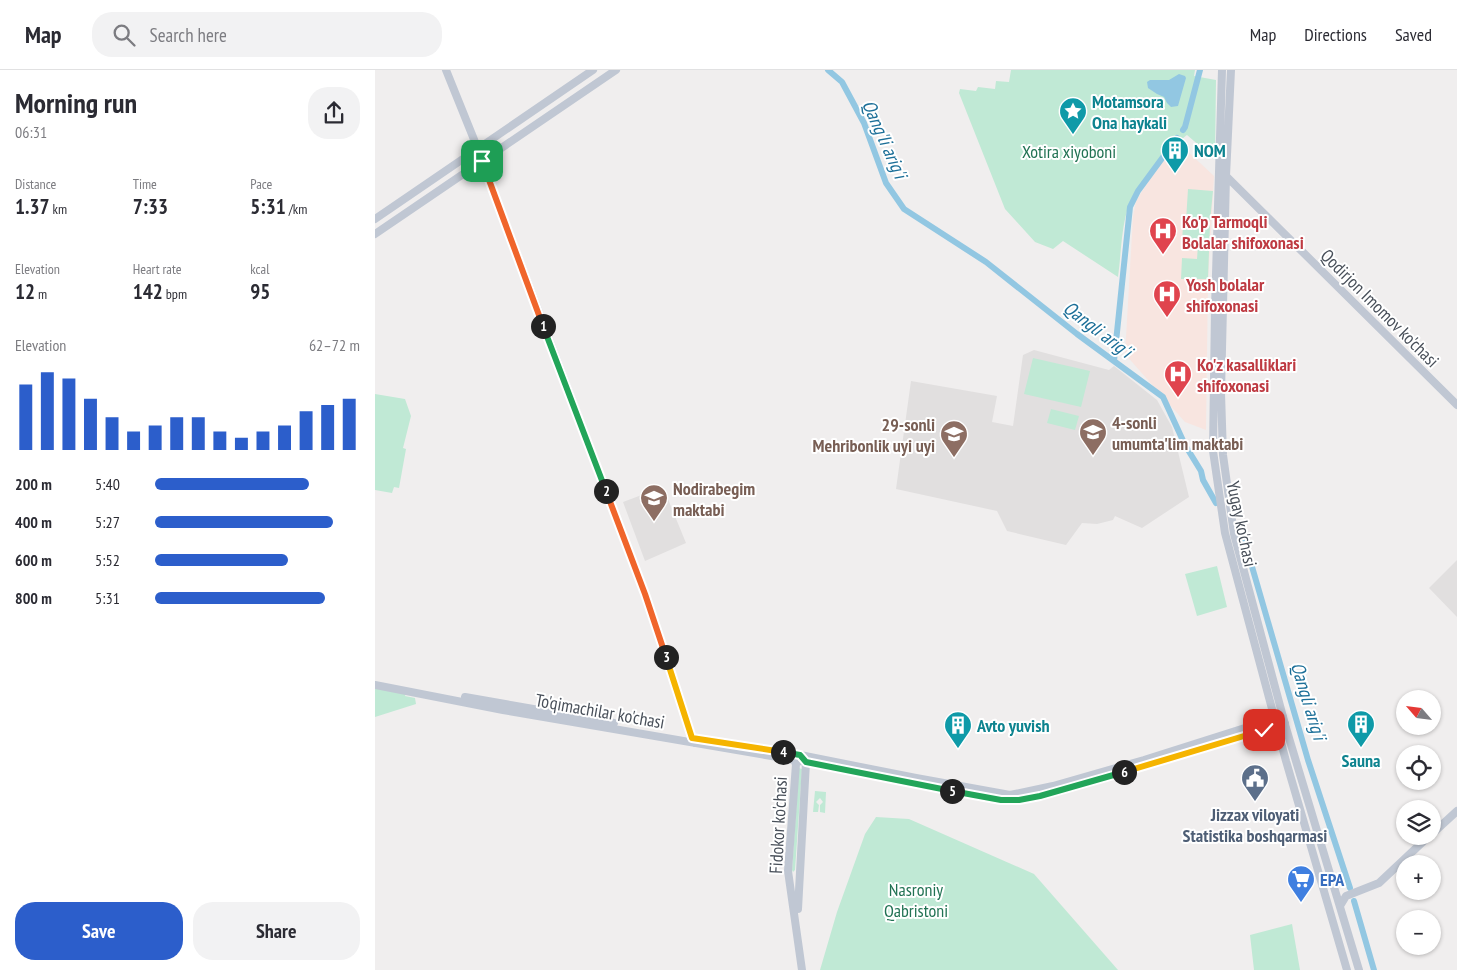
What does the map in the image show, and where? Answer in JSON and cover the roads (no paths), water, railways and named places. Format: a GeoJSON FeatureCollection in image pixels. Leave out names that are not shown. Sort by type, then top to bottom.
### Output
{"type":"FeatureCollection","features":[{"type":"Feature","properties":{"kind":"main road"},"geometry":{"type":"LineString","coordinates":[[446,70],[478,150],[645,594],[693,740]]}},
{"type":"Feature","properties":{"kind":"main road"},"geometry":{"type":"LineString","coordinates":[[375,219],[593,70]]}},
{"type":"Feature","properties":{"kind":"main road"},"geometry":{"type":"LineString","coordinates":[[375,234],[616,70]]}},
{"type":"Feature","properties":{"kind":"main road","name":"Yugay ko'chasi"},"geometry":{"type":"LineString","coordinates":[[1222,70],[1218,169],[1213,451],[1225,533],[1280,721],[1359,970]]}},
{"type":"Feature","properties":{"kind":"main road","name":"Yugay ko'chasi"},"geometry":{"type":"LineString","coordinates":[[1231,70],[1226,176],[1221,394],[1223,455],[1234,534],[1280,721],[1347,970]]}},
{"type":"Feature","properties":{"kind":"main road","name":"Qodirjon Imomov ko'chasi"},"geometry":{"type":"LineString","coordinates":[[1218,169],[1457,405]]}},
{"type":"Feature","properties":{"kind":"main road","name":"To'qimachilar ko'chasi"},"geometry":{"type":"LineString","coordinates":[[375,680],[693,740]]}},
{"type":"Feature","properties":{"kind":"main road","name":"To'qimachilar ko'chasi"},"geometry":{"type":"LineString","coordinates":[[375,685],[503,710],[795,756],[1010,795],[1053,786],[1280,721]]}},
{"type":"Feature","properties":{"kind":"main road","name":"To'qimachilar ko'chasi"},"geometry":{"type":"LineString","coordinates":[[795,756],[806,762],[913,784],[1010,801],[1040,796],[1199,750],[1280,721]]}},
{"type":"Feature","properties":{"kind":"main road","name":"Fidokor ko'chasi"},"geometry":{"type":"LineString","coordinates":[[795,756],[788,871],[802,970]]}},
{"type":"Feature","properties":{"kind":"main road","name":"Fidokor ko'chasi"},"geometry":{"type":"LineString","coordinates":[[797,929],[806,762]]}},
{"type":"Feature","properties":{"kind":"main road"},"geometry":{"type":"LineString","coordinates":[[1441,826],[1457,811]]}},
{"type":"Feature","properties":{"kind":"main road"},"geometry":{"type":"LineString","coordinates":[[1340,906],[1346,896],[1379,883],[1419,845]]}},
{"type":"Feature","properties":{"kind":"main road"},"geometry":{"type":"LineString","coordinates":[[1335,890],[1346,896]]}},
{"type":"Feature","properties":{"kind":"water"},"geometry":{"type":"Polygon","coordinates":[[[1179,74],[1186,78],[1178,106],[1171,107],[1164,97],[1148,88],[1147,82],[1150,80],[1169,80],[1179,74]]]}},
{"type":"Feature","properties":{"kind":"waterway","name":"Qangli arig'i"},"geometry":{"type":"LineString","coordinates":[[828,70],[842,82],[864,123],[886,183],[904,209],[986,262],[1077,334],[1163,397],[1185,445],[1201,471],[1203,480],[1216,503]]}},
{"type":"Feature","properties":{"kind":"waterway"},"geometry":{"type":"LineString","coordinates":[[1183,130],[1200,70]]}},
{"type":"Feature","properties":{"kind":"waterway"},"geometry":{"type":"LineString","coordinates":[[1114,361],[1130,207],[1138,191],[1177,138]]}},
{"type":"Feature","properties":{"kind":"waterway","name":"Qangli arig'i"},"geometry":{"type":"LineString","coordinates":[[1235,525],[1244,539],[1308,760],[1350,888]]}},
{"type":"Feature","properties":{"kind":"waterway","name":"Qangli arig'i"},"geometry":{"type":"LineString","coordinates":[[1354,901],[1374,970]]}},
{"type":"Feature","properties":{"kind":"place","name":"Motamsora Ona haykali"},"geometry":{"type":"Point","coordinates":[1073,135]}},
{"type":"Feature","properties":{"kind":"place","name":"NOM"},"geometry":{"type":"Point","coordinates":[1175,174]}},
{"type":"Feature","properties":{"kind":"place","name":"Ko'p Tarmoqli Bolalar shifoxonasi"},"geometry":{"type":"Point","coordinates":[1163,255]}},
{"type":"Feature","properties":{"kind":"place","name":"Yosh bolalar shifoxonasi"},"geometry":{"type":"Point","coordinates":[1167,318]}},
{"type":"Feature","properties":{"kind":"place","name":"Ko'z kasalliklari shifoxonasi"},"geometry":{"type":"Point","coordinates":[1178,398]}},
{"type":"Feature","properties":{"kind":"place","name":"4-sonli umumta'lim maktabi"},"geometry":{"type":"Point","coordinates":[1093,456]}},
{"type":"Feature","properties":{"kind":"place","name":"29-sonli Mehribonlik uyi uyi"},"geometry":{"type":"Point","coordinates":[954,458]}},
{"type":"Feature","properties":{"kind":"place","name":"Nodirabegim maktabi"},"geometry":{"type":"Point","coordinates":[654,522]}},
{"type":"Feature","properties":{"kind":"place","name":"Sauna"},"geometry":{"type":"Point","coordinates":[1361,748]}},
{"type":"Feature","properties":{"kind":"place","name":"Avto yuvish"},"geometry":{"type":"Point","coordinates":[958,749]}},
{"type":"Feature","properties":{"kind":"place","name":"Jizzax viloyati Statistika boshqarmasi"},"geometry":{"type":"Point","coordinates":[1255,802]}},
{"type":"Feature","properties":{"kind":"place","name":"EPA"},"geometry":{"type":"Point","coordinates":[1301,903]}},
{"type":"Feature","properties":{"kind":"water label","name":"Qang'li arig'i"},"geometry":{"type":"Point","coordinates":[885,139]}},
{"type":"Feature","properties":{"kind":"park label","name":"Xotira xiyoboni"},"geometry":{"type":"Point","coordinates":[1069,151]}},
{"type":"Feature","properties":{"kind":"park label","name":"Nasroniy Qabristoni"},"geometry":{"type":"Point","coordinates":[916,900]}}]}
